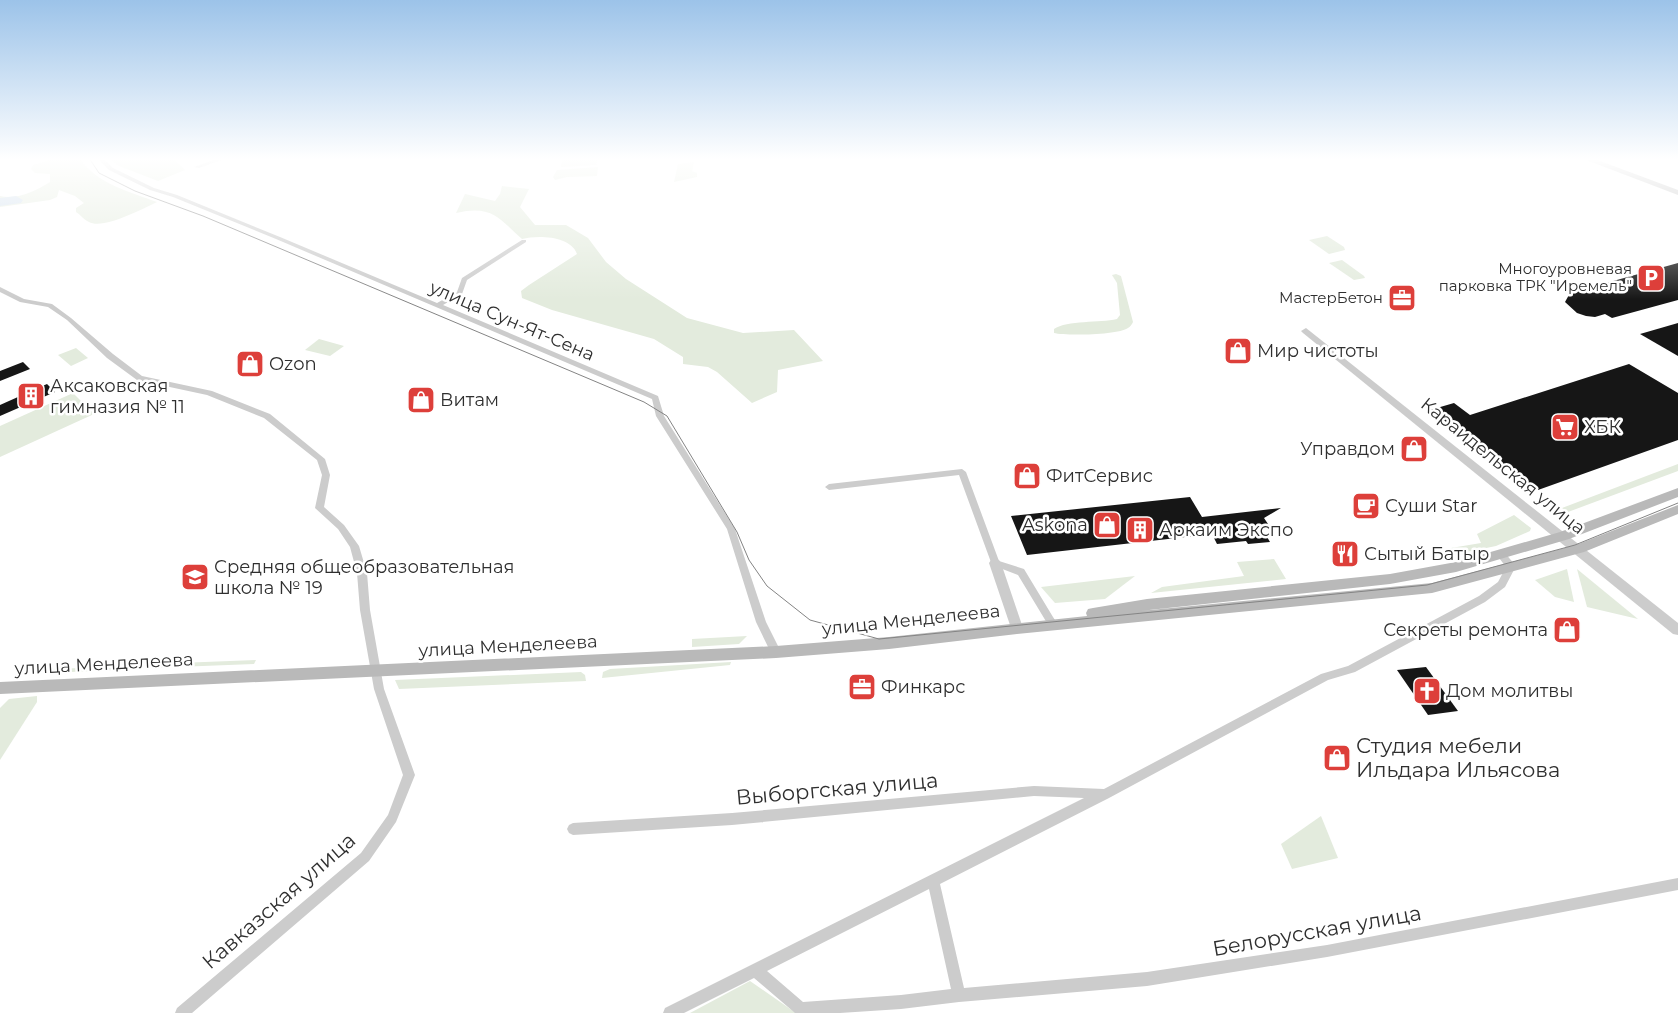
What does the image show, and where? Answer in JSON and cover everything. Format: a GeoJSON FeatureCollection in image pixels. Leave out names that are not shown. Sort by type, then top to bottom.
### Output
{"type":"FeatureCollection","features":[{"type":"Feature","properties":{"kind":"main road","name":"улица Менделеева"},"geometry":{"type":"LineString","coordinates":[[1018,628],[1050,620],[1147,604],[1390,579],[1456,567],[1564,536],[1678,492]]}},
{"type":"Feature","properties":{"kind":"main road","name":"улица Менделеева"},"geometry":{"type":"LineString","coordinates":[[0,688],[776,652],[889,643],[1018,628],[1432,588],[1580,549],[1678,509]]}},
{"type":"Feature","properties":{"kind":"street","name":"улица Сун-Ят-Сена"},"geometry":{"type":"LineString","coordinates":[[198,205],[655,398],[660,416],[731,529],[761,622],[776,652]]}},
{"type":"Feature","properties":{"kind":"street"},"geometry":{"type":"LineString","coordinates":[[437,306],[460,292],[464,279],[524,241]]}},
{"type":"Feature","properties":{"kind":"street","name":"Кавказская улица"},"geometry":{"type":"LineString","coordinates":[[0,289],[22,301],[50,306],[69,319],[110,356],[140,378],[209,392],[267,416],[321,459],[326,475],[319,508],[341,527],[354,546],[362,573],[364,610],[379,689],[409,775],[392,818],[366,857],[182,1013]]}},
{"type":"Feature","properties":{"kind":"street","name":"Караидельская улица"},"geometry":{"type":"LineString","coordinates":[[1306,331],[1564,536],[1678,630]]}},
{"type":"Feature","properties":{"kind":"street"},"geometry":{"type":"LineString","coordinates":[[829,487],[962,472],[1018,628]]}},
{"type":"Feature","properties":{"kind":"street"},"geometry":{"type":"LineString","coordinates":[[670,1013],[1105,794],[1325,677],[1351,669],[1482,599],[1502,584],[1512,566],[1501,554]]}},
{"type":"Feature","properties":{"kind":"street"},"geometry":{"type":"LineString","coordinates":[[995,563],[1021,572],[1050,620]]}},
{"type":"Feature","properties":{"kind":"street","name":"Выборгская улица"},"geometry":{"type":"LineString","coordinates":[[573,829],[732,819],[1034,791],[1105,794]]}},
{"type":"Feature","properties":{"kind":"street"},"geometry":{"type":"LineString","coordinates":[[933,881],[959,995]]}},
{"type":"Feature","properties":{"kind":"street","name":"Белорусская улица"},"geometry":{"type":"LineString","coordinates":[[755,970],[801,1009],[901,1002],[959,995],[1146,979],[1327,952],[1678,884]]}},
{"type":"Feature","properties":{"kind":"shaded area"},"geometry":{"type":"Polygon","coordinates":[[[80,205],[150,205],[123,218],[95,224],[87,221],[76,212],[76,208],[80,205]]]}},
{"type":"Feature","properties":{"kind":"shaded area"},"geometry":{"type":"Polygon","coordinates":[[[460,205],[521,205],[520,207],[535,225],[566,225],[588,238],[606,262],[626,279],[687,318],[743,333],[794,330],[823,361],[778,370],[777,392],[752,403],[717,372],[708,367],[683,364],[683,357],[654,339],[552,310],[522,298],[521,291],[577,254],[574,248],[561,240],[553,238],[536,237],[522,239],[500,219],[486,212],[468,211],[456,213],[460,205]]]}},
{"type":"Feature","properties":{"kind":"shaded area"},"geometry":{"type":"Polygon","coordinates":[[[1327,236],[1344,247],[1345,250],[1329,254],[1309,240],[1327,236]]]}},
{"type":"Feature","properties":{"kind":"shaded area"},"geometry":{"type":"Polygon","coordinates":[[[1342,260],[1365,278],[1354,280],[1329,263],[1342,260]]]}},
{"type":"Feature","properties":{"kind":"shaded area"},"geometry":{"type":"Polygon","coordinates":[[[1112,275],[1121,276],[1133,322],[1129,327],[1114,332],[1080,335],[1054,333],[1054,329],[1067,324],[1117,319],[1120,315],[1117,283],[1112,275]]]}},
{"type":"Feature","properties":{"kind":"shaded area"},"geometry":{"type":"Polygon","coordinates":[[[319,339],[344,346],[330,356],[305,350],[319,339]]]}},
{"type":"Feature","properties":{"kind":"shaded area"},"geometry":{"type":"Polygon","coordinates":[[[76,348],[88,358],[71,366],[58,355],[76,348]]]}},
{"type":"Feature","properties":{"kind":"shaded area"},"geometry":{"type":"Polygon","coordinates":[[[73,393],[94,414],[0,457],[0,426],[73,393]]]}},
{"type":"Feature","properties":{"kind":"shaded area"},"geometry":{"type":"Polygon","coordinates":[[[1678,464],[1678,471],[1568,512],[1562,508],[1678,464]]]}},
{"type":"Feature","properties":{"kind":"shaded area"},"geometry":{"type":"Polygon","coordinates":[[[1514,515],[1531,528],[1530,531],[1496,546],[1447,556],[1451,548],[1481,543],[1477,534],[1514,515]]]}},
{"type":"Feature","properties":{"kind":"shaded area"},"geometry":{"type":"Polygon","coordinates":[[[1274,559],[1286,579],[1151,593],[1162,587],[1244,576],[1237,562],[1274,559]]]}},
{"type":"Feature","properties":{"kind":"shaded area"},"geometry":{"type":"Polygon","coordinates":[[[1567,569],[1574,602],[1555,597],[1535,580],[1567,569]]]}},
{"type":"Feature","properties":{"kind":"shaded area"},"geometry":{"type":"Polygon","coordinates":[[[1577,569],[1638,619],[1587,607],[1577,569]]]}},
{"type":"Feature","properties":{"kind":"shaded area"},"geometry":{"type":"Polygon","coordinates":[[[1135,576],[1105,599],[1055,603],[1041,587],[1135,576]]]}},
{"type":"Feature","properties":{"kind":"shaded area"},"geometry":{"type":"Polygon","coordinates":[[[747,636],[739,644],[692,647],[692,639],[747,636]]]}},
{"type":"Feature","properties":{"kind":"shaded area"},"geometry":{"type":"Polygon","coordinates":[[[256,660],[254,664],[151,668],[153,664],[256,660]]]}},
{"type":"Feature","properties":{"kind":"shaded area"},"geometry":{"type":"Polygon","coordinates":[[[731,662],[730,665],[602,678],[603,672],[610,669],[731,662]]]}},
{"type":"Feature","properties":{"kind":"shaded area"},"geometry":{"type":"Polygon","coordinates":[[[137,666],[135,669],[50,673],[52,669],[137,666]]]}},
{"type":"Feature","properties":{"kind":"shaded area"},"geometry":{"type":"Polygon","coordinates":[[[581,672],[585,675],[586,681],[399,689],[395,680],[581,672]]]}},
{"type":"Feature","properties":{"kind":"shaded area"},"geometry":{"type":"Polygon","coordinates":[[[37,696],[37,702],[0,760],[0,708],[9,699],[37,696]]]}},
{"type":"Feature","properties":{"kind":"shaded area"},"geometry":{"type":"Polygon","coordinates":[[[1321,816],[1338,858],[1292,869],[1281,844],[1321,816]]]}},
{"type":"Feature","properties":{"kind":"shaded area"},"geometry":{"type":"Polygon","coordinates":[[[750,981],[796,1013],[690,1013],[750,981]]]}},
{"type":"Feature","properties":{"kind":"building","name":"Многоуровневая парковка ТРК \"Иремель\""},"geometry":{"type":"Polygon","coordinates":[[[1678,263],[1678,300],[1612,318],[1605,314],[1595,317],[1577,313],[1565,302],[1570,293],[1678,263]]]}},
{"type":"Feature","properties":{"kind":"building"},"geometry":{"type":"Polygon","coordinates":[[[1678,323],[1678,356],[1640,334],[1678,323]]]}},
{"type":"Feature","properties":{"kind":"building","name":"Аксаковская гимназия № 11"},"geometry":{"type":"Polygon","coordinates":[[[23,362],[30,369],[0,381],[0,371],[23,362]]]}},
{"type":"Feature","properties":{"kind":"building","name":"ХБК"},"geometry":{"type":"Polygon","coordinates":[[[1629,364],[1678,393],[1678,440],[1538,490],[1430,410],[1454,403],[1470,415],[1629,364]]]}},
{"type":"Feature","properties":{"kind":"building","name":"Аксаковская гимназия № 11"},"geometry":{"type":"Polygon","coordinates":[[[47,384],[55,392],[0,416],[0,405],[47,384]]]}},
{"type":"Feature","properties":{"kind":"building","name":"Аркаим Экспо"},"geometry":{"type":"Polygon","coordinates":[[[1190,497],[1202,517],[1281,508],[1264,518],[1268,524],[1260,525],[1270,542],[1248,544],[1246,541],[1217,544],[1212,534],[1027,555],[1011,516],[1190,497]]]}},
{"type":"Feature","properties":{"kind":"building","name":"Дом молитвы"},"geometry":{"type":"Polygon","coordinates":[[[1426,667],[1458,711],[1428,715],[1397,670],[1426,667]]]}},
{"type":"Feature","properties":{"kind":"tram line"},"geometry":{"type":"LineString","coordinates":[[174,205],[644,402],[667,416],[737,532],[749,560],[767,586],[810,620],[879,639],[1427,585],[1575,545],[1678,503]]}},
{"type":"Feature","properties":{"kind":"place","name":"Многоуровневая парковка ТРК \"Иремель\""},"geometry":{"type":"Point","coordinates":[1651,278]}},
{"type":"Feature","properties":{"kind":"place","name":"МастерБетон"},"geometry":{"type":"Point","coordinates":[1402,298]}},
{"type":"Feature","properties":{"kind":"place","name":"Мир чистоты"},"geometry":{"type":"Point","coordinates":[1238,351]}},
{"type":"Feature","properties":{"kind":"place","name":"Ozon"},"geometry":{"type":"Point","coordinates":[250,364]}},
{"type":"Feature","properties":{"kind":"place","name":"Аксаковская гимназия № 11"},"geometry":{"type":"Point","coordinates":[31,396]}},
{"type":"Feature","properties":{"kind":"place","name":"Витам"},"geometry":{"type":"Point","coordinates":[421,400]}},
{"type":"Feature","properties":{"kind":"place","name":"ХБК"},"geometry":{"type":"Point","coordinates":[1565,427]}},
{"type":"Feature","properties":{"kind":"place","name":"Управдом"},"geometry":{"type":"Point","coordinates":[1414,449]}},
{"type":"Feature","properties":{"kind":"place","name":"ФитСервис"},"geometry":{"type":"Point","coordinates":[1027,476]}},
{"type":"Feature","properties":{"kind":"place","name":"Суши Star"},"geometry":{"type":"Point","coordinates":[1366,506]}},
{"type":"Feature","properties":{"kind":"place","name":"Askona"},"geometry":{"type":"Point","coordinates":[1107,525]}},
{"type":"Feature","properties":{"kind":"place","name":"Аркаим Экспо"},"geometry":{"type":"Point","coordinates":[1140,530]}},
{"type":"Feature","properties":{"kind":"place","name":"Сытый Батыр"},"geometry":{"type":"Point","coordinates":[1345,554]}},
{"type":"Feature","properties":{"kind":"place","name":"Средняя общеобразовательная школа № 19"},"geometry":{"type":"Point","coordinates":[195,577]}},
{"type":"Feature","properties":{"kind":"place","name":"Секреты ремонта"},"geometry":{"type":"Point","coordinates":[1567,630]}},
{"type":"Feature","properties":{"kind":"place","name":"Финкарс"},"geometry":{"type":"Point","coordinates":[862,687]}},
{"type":"Feature","properties":{"kind":"place","name":"Дом молитвы"},"geometry":{"type":"Point","coordinates":[1427,691]}},
{"type":"Feature","properties":{"kind":"place","name":"Студия мебели Ильдара Ильясова"},"geometry":{"type":"Point","coordinates":[1337,758]}}]}
